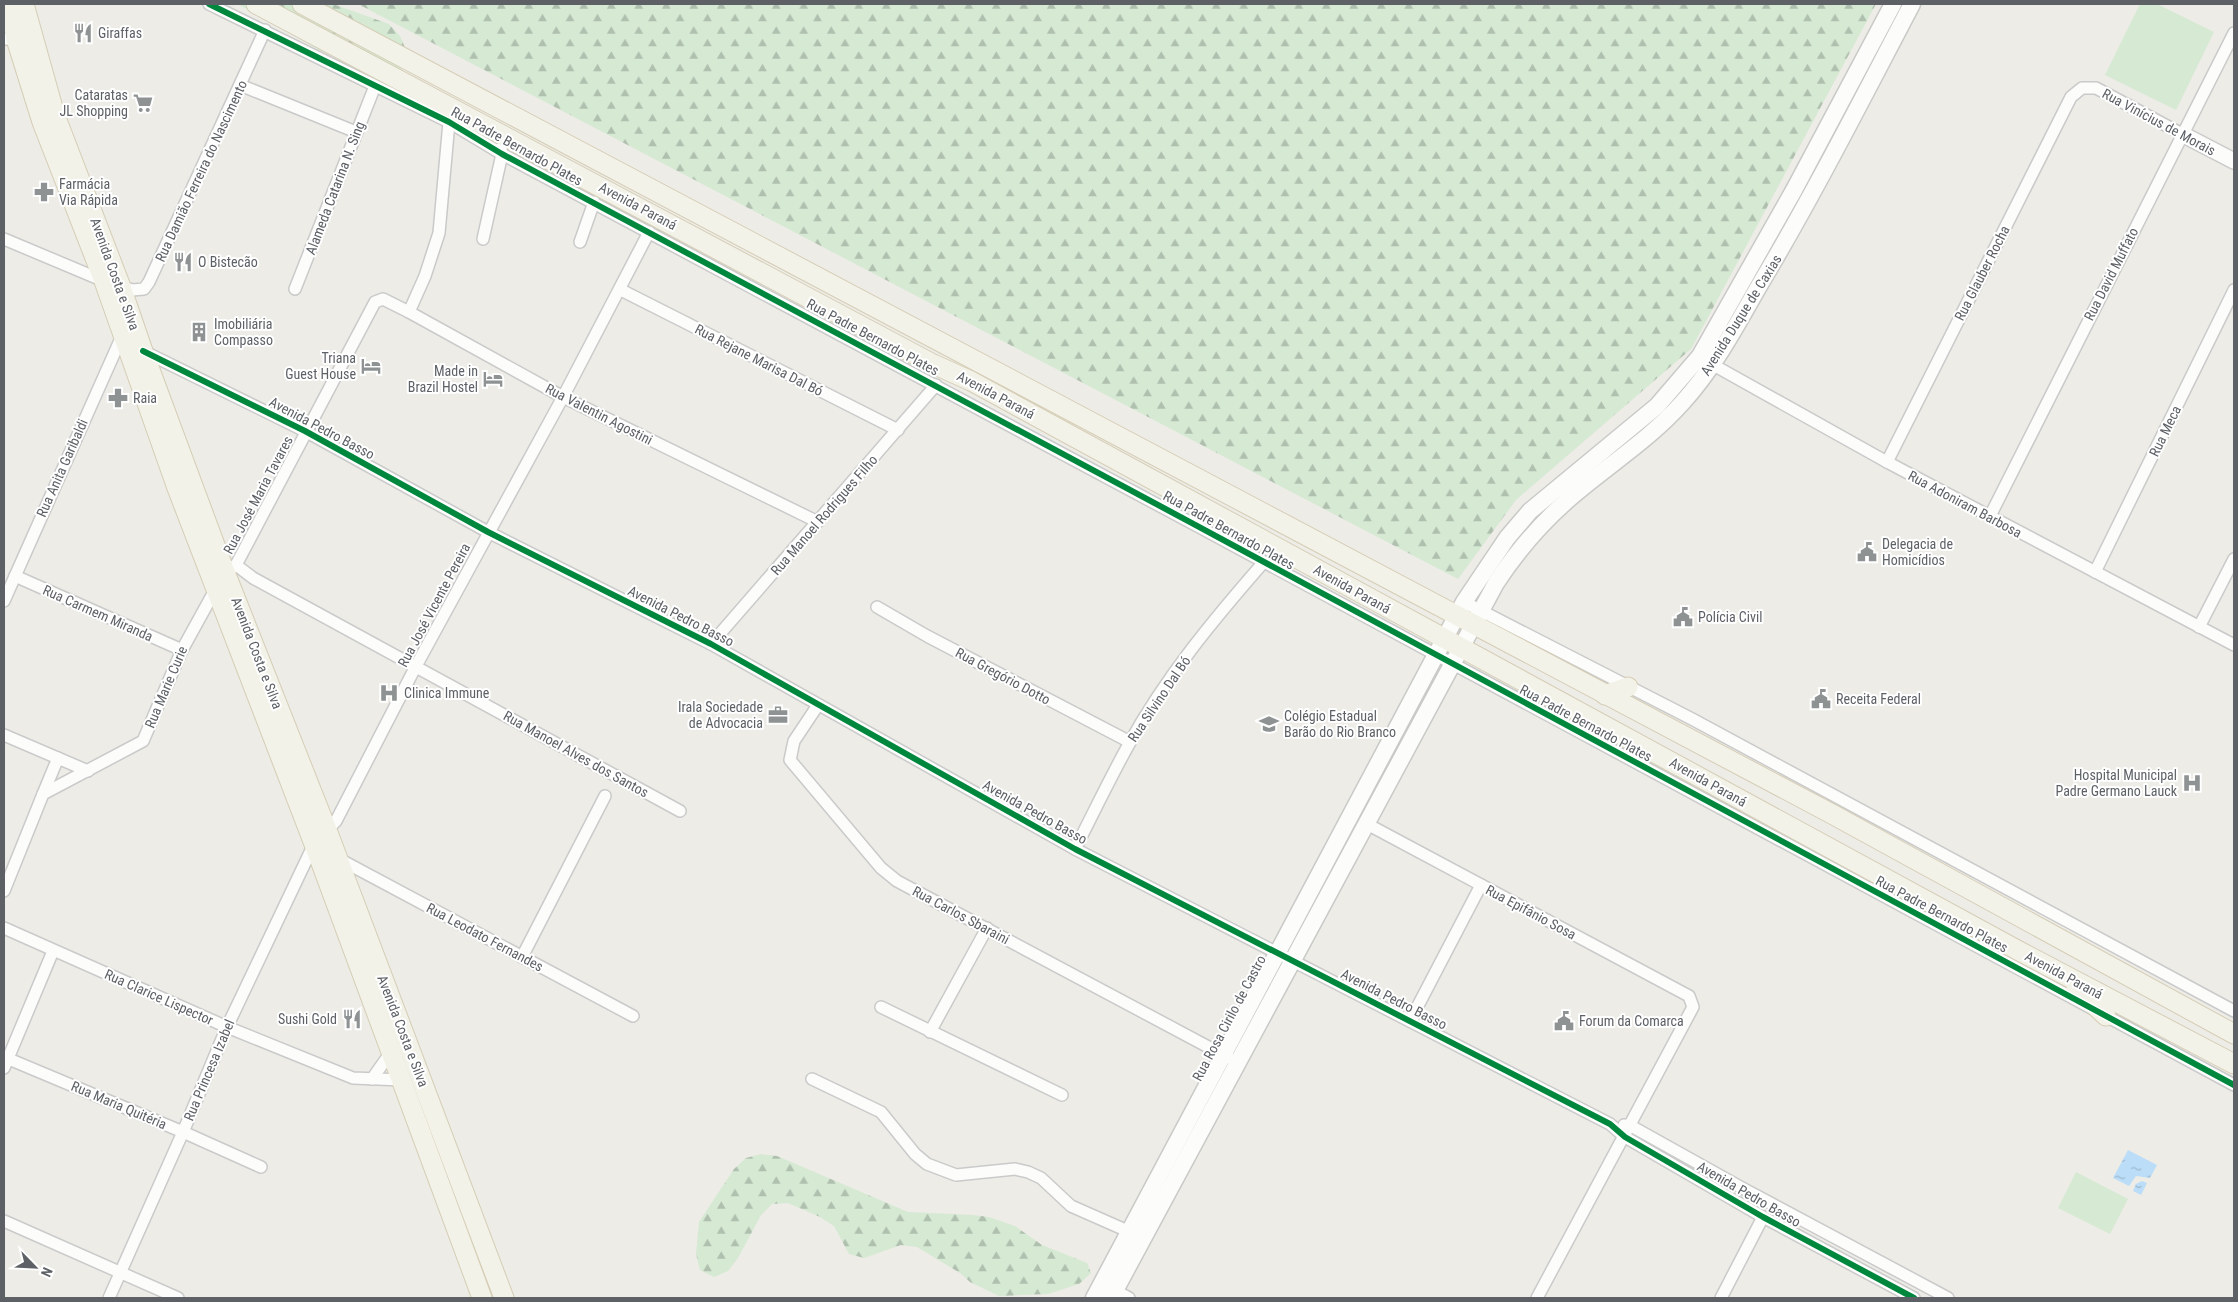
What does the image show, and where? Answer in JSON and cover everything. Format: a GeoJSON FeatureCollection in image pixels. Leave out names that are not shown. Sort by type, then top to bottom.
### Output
{"type":"FeatureCollection","features":[{"type":"Feature","properties":{"kind":"main road","name":"Avenida Paraná"},"geometry":{"type":"LineString","coordinates":[[256,4],[931,363],[971,380],[2054,970],[2234,1064]]}},
{"type":"Feature","properties":{"kind":"main road","name":"Avenida Paraná"},"geometry":{"type":"LineString","coordinates":[[302,4],[1439,605],[1468,613],[1604,695],[1830,813],[2234,1034]]}},
{"type":"Feature","properties":{"kind":"main road","name":"Avenida Duque de Caxias"},"geometry":{"type":"LineString","coordinates":[[1706,361],[1893,4]]}},
{"type":"Feature","properties":{"kind":"main road","name":"Avenida Duque de Caxias"},"geometry":{"type":"LineString","coordinates":[[1468,613],[1507,538],[1530,511],[1657,406],[1706,361],[1798,220],[1912,4]]}},
{"type":"Feature","properties":{"kind":"main road","name":"Avenida Costa e Silva"},"geometry":{"type":"LineString","coordinates":[[22,5],[10,39],[42,122],[143,351],[226,575],[327,830],[504,1298]]}},
{"type":"Feature","properties":{"kind":"main road","name":"Avenida Costa e Silva"},"geometry":{"type":"LineString","coordinates":[[22,5],[55,114],[112,284],[122,336],[177,488],[226,575],[314,844],[482,1298]]}},
{"type":"Feature","properties":{"kind":"main road"},"geometry":{"type":"LineString","coordinates":[[931,363],[942,356],[947,344]]}},
{"type":"Feature","properties":{"kind":"main road"},"geometry":{"type":"LineString","coordinates":[[971,380],[969,369],[978,361]]}},
{"type":"Feature","properties":{"kind":"main road","name":"Rua Rosa Cirilo de Castro"},"geometry":{"type":"LineString","coordinates":[[1094,1298],[1114,1293],[1130,1232],[1214,1091],[1224,1055],[1436,656],[1452,643],[1468,613]]}},
{"type":"Feature","properties":{"kind":"main road"},"geometry":{"type":"LineString","coordinates":[[1114,1293],[1214,1091],[1238,1063],[1452,665],[1452,643]]}},
{"type":"Feature","properties":{"kind":"main road"},"geometry":{"type":"LineString","coordinates":[[1604,695],[1628,687]]}},
{"type":"Feature","properties":{"kind":"main road"},"geometry":{"type":"LineString","coordinates":[[1990,935],[1997,926],[2005,909]]}},
{"type":"Feature","properties":{"kind":"main road"},"geometry":{"type":"LineString","coordinates":[[2021,952],[2026,934],[2035,925]]}},
{"type":"Feature","properties":{"kind":"main road"},"geometry":{"type":"LineString","coordinates":[[2054,970],[2106,1016]]}},
{"type":"Feature","properties":{"kind":"street","name":"Rua Padre Bernardo Plates"},"geometry":{"type":"LineString","coordinates":[[209,4],[449,122],[502,154],[936,385],[2234,1086]]}},
{"type":"Feature","properties":{"kind":"street","name":"Rua Damião Ferreira do Nascimento"},"geometry":{"type":"LineString","coordinates":[[112,284],[137,290],[144,288],[149,282],[265,30]]}},
{"type":"Feature","properties":{"kind":"street","name":"Rua David Muffato"},"geometry":{"type":"LineString","coordinates":[[1990,516],[2234,33]]}},
{"type":"Feature","properties":{"kind":"street"},"geometry":{"type":"LineString","coordinates":[[240,85],[356,132]]}},
{"type":"Feature","properties":{"kind":"street","name":"Alameda Catarina N. Sing"},"geometry":{"type":"LineString","coordinates":[[295,289],[375,86]]}},
{"type":"Feature","properties":{"kind":"street","name":"Rua Vinícius de Morais"},"geometry":{"type":"LineString","coordinates":[[2082,88],[2096,88],[2234,161]]}},
{"type":"Feature","properties":{"kind":"street","name":"Rua Glauber Rocha"},"geometry":{"type":"LineString","coordinates":[[1887,462],[2071,97],[2082,88]]}},
{"type":"Feature","properties":{"kind":"street"},"geometry":{"type":"LineString","coordinates":[[409,312],[425,276],[439,233],[449,122]]}},
{"type":"Feature","properties":{"kind":"street"},"geometry":{"type":"LineString","coordinates":[[483,239],[502,154],[497,131]]}},
{"type":"Feature","properties":{"kind":"street"},"geometry":{"type":"LineString","coordinates":[[580,242],[594,202]]}},
{"type":"Feature","properties":{"kind":"street","name":"Rua José Vicente Pereira"},"geometry":{"type":"LineString","coordinates":[[314,844],[336,821],[416,666],[621,290],[649,232]]}},
{"type":"Feature","properties":{"kind":"street"},"geometry":{"type":"LineString","coordinates":[[4,239],[112,284]]}},
{"type":"Feature","properties":{"kind":"street","name":"Rua Rejane Marisa Dal Bó"},"geometry":{"type":"LineString","coordinates":[[621,290],[898,430]]}},
{"type":"Feature","properties":{"kind":"street","name":"Rua Meca"},"geometry":{"type":"LineString","coordinates":[[2095,572],[2234,290]]}},
{"type":"Feature","properties":{"kind":"street","name":"Rua Valentin Agostini"},"geometry":{"type":"LineString","coordinates":[[383,299],[563,397],[818,522]]}},
{"type":"Feature","properties":{"kind":"street","name":"Rua José Maria Tavares"},"geometry":{"type":"LineString","coordinates":[[226,575],[375,302],[383,299]]}},
{"type":"Feature","properties":{"kind":"street","name":"Rua Anita Garibaldi"},"geometry":{"type":"LineString","coordinates":[[4,601],[122,336]]}},
{"type":"Feature","properties":{"kind":"street","name":"Avenida Pedro Basso"},"geometry":{"type":"LineString","coordinates":[[143,351],[306,431],[488,532],[711,644],[1074,849],[1610,1124],[1625,1137],[1763,1217],[1914,1298]]}},
{"type":"Feature","properties":{"kind":"street","name":"Rua Adoniram Barbosa"},"geometry":{"type":"LineString","coordinates":[[1706,361],[1887,462],[2234,645]]}},
{"type":"Feature","properties":{"kind":"street","name":"Rua Manoel Rodrigues Filho"},"geometry":{"type":"LineString","coordinates":[[711,644],[936,385]]}},
{"type":"Feature","properties":{"kind":"street"},"geometry":{"type":"LineString","coordinates":[[2199,626],[2234,559]]}},
{"type":"Feature","properties":{"kind":"street","name":"Rua Silvino Dal Bó"},"geometry":{"type":"LineString","coordinates":[[1074,849],[1130,742],[1167,684],[1215,618],[1263,563]]}},
{"type":"Feature","properties":{"kind":"street","name":"Rua Marie Curie"},"geometry":{"type":"LineString","coordinates":[[43,794],[143,741],[182,650],[226,575]]}},
{"type":"Feature","properties":{"kind":"street","name":"Rua Manoel Alves dos Santos"},"geometry":{"type":"LineString","coordinates":[[226,575],[253,578],[680,811]]}},
{"type":"Feature","properties":{"kind":"street","name":"Rua Carmem Miranda"},"geometry":{"type":"LineString","coordinates":[[15,576],[182,650]]}},
{"type":"Feature","properties":{"kind":"street","name":"Rua Gregório Dotto"},"geometry":{"type":"LineString","coordinates":[[877,607],[927,636],[1130,742]]}},
{"type":"Feature","properties":{"kind":"street"},"geometry":{"type":"LineString","coordinates":[[1468,613],[1628,687],[2234,1011]]}},
{"type":"Feature","properties":{"kind":"street","name":"Rua Carlos Sbaraini"},"geometry":{"type":"LineString","coordinates":[[818,705],[794,741],[790,760],[881,868],[897,881],[1238,1063]]}},
{"type":"Feature","properties":{"kind":"street"},"geometry":{"type":"LineString","coordinates":[[4,735],[88,771]]}},
{"type":"Feature","properties":{"kind":"street"},"geometry":{"type":"LineString","coordinates":[[4,891],[58,758]]}},
{"type":"Feature","properties":{"kind":"street"},"geometry":{"type":"LineString","coordinates":[[522,957],[605,796]]}},
{"type":"Feature","properties":{"kind":"street","name":"Rua Epifânio Sosa"},"geometry":{"type":"LineString","coordinates":[[1367,824],[1689,996],[1693,1007],[1631,1126]]}},
{"type":"Feature","properties":{"kind":"street","name":"Rua Leodato Fernandes"},"geometry":{"type":"LineString","coordinates":[[314,844],[633,1016]]}},
{"type":"Feature","properties":{"kind":"street","name":"Rua Princesa Izabel"},"geometry":{"type":"LineString","coordinates":[[108,1298],[183,1132],[227,1027],[314,844]]}},
{"type":"Feature","properties":{"kind":"street"},"geometry":{"type":"LineString","coordinates":[[1410,1021],[1481,885]]}},
{"type":"Feature","properties":{"kind":"street","name":"Rua Clarice Lispector"},"geometry":{"type":"LineString","coordinates":[[4,928],[52,951],[227,1027],[353,1078],[402,1080]]}},
{"type":"Feature","properties":{"kind":"street"},"geometry":{"type":"LineString","coordinates":[[930,1032],[987,928]]}},
{"type":"Feature","properties":{"kind":"street"},"geometry":{"type":"LineString","coordinates":[[5,1061],[52,951]]}},
{"type":"Feature","properties":{"kind":"street"},"geometry":{"type":"LineString","coordinates":[[881,1008],[1062,1095]]}},
{"type":"Feature","properties":{"kind":"street"},"geometry":{"type":"LineString","coordinates":[[372,1079],[391,1052]]}},
{"type":"Feature","properties":{"kind":"street","name":"Rua Maria Quitéria"},"geometry":{"type":"LineString","coordinates":[[5,1061],[183,1132],[261,1167]]}},
{"type":"Feature","properties":{"kind":"street"},"geometry":{"type":"LineString","coordinates":[[812,1079],[881,1112],[915,1154],[927,1164],[956,1175],[1015,1169],[1028,1172],[1041,1178],[1063,1201],[1071,1206],[1130,1232]]}},
{"type":"Feature","properties":{"kind":"street","name":"Avenida Pedro Basso"},"geometry":{"type":"LineString","coordinates":[[1610,1124],[1631,1126],[1948,1298]]}},
{"type":"Feature","properties":{"kind":"street"},"geometry":{"type":"LineString","coordinates":[[1537,1298],[1631,1126]]}},
{"type":"Feature","properties":{"kind":"street"},"geometry":{"type":"LineString","coordinates":[[1721,1298],[1763,1217]]}},
{"type":"Feature","properties":{"kind":"street"},"geometry":{"type":"LineString","coordinates":[[4,1221],[178,1298]]}},
{"type":"Feature","properties":{"kind":"green space"},"geometry":{"type":"Polygon","coordinates":[[[238,4],[333,4],[389,24],[400,36],[407,52],[392,59],[405,73],[411,91],[393,90],[351,63],[321,51],[238,4]]]}},
{"type":"Feature","properties":{"kind":"green space"},"geometry":{"type":"Polygon","coordinates":[[[358,4],[1876,4],[1691,349],[1516,500],[1458,579],[358,4]]]}},
{"type":"Feature","properties":{"kind":"green space"},"geometry":{"type":"Polygon","coordinates":[[[2140,4],[2157,4],[2214,32],[2176,110],[2105,75],[2140,4]]]}},
{"type":"Feature","properties":{"kind":"green space"},"geometry":{"type":"Polygon","coordinates":[[[761,1154],[777,1156],[908,1212],[989,1217],[1015,1226],[1042,1245],[1087,1263],[1091,1273],[1079,1284],[1048,1294],[999,1296],[970,1282],[960,1273],[917,1247],[901,1245],[864,1258],[849,1254],[834,1226],[820,1217],[788,1203],[772,1204],[761,1215],[738,1258],[728,1271],[714,1277],[700,1270],[696,1254],[699,1222],[734,1169],[746,1158],[761,1154]]]}},
{"type":"Feature","properties":{"kind":"green space"},"geometry":{"type":"Polygon","coordinates":[[[2076,1172],[2128,1199],[2110,1234],[2058,1208],[2076,1172]]]}},
{"type":"Feature","properties":{"kind":"water"},"geometry":{"type":"Polygon","coordinates":[[[2128,1150],[2157,1165],[2150,1178],[2136,1176],[2129,1186],[2113,1178],[2128,1150]]]}},
{"type":"Feature","properties":{"kind":"water"},"geometry":{"type":"Polygon","coordinates":[[[2142,1181],[2147,1183],[2141,1195],[2133,1191],[2136,1184],[2142,1181]]]}},
{"type":"Feature","properties":{"kind":"cycle path"},"geometry":{"type":"LineString","coordinates":[[209,4],[449,122],[502,154],[2234,1085]]}},
{"type":"Feature","properties":{"kind":"cycle path"},"geometry":{"type":"LineString","coordinates":[[143,351],[305,431],[488,532],[711,644],[1075,849],[1610,1124],[1625,1137],[1763,1217],[1914,1298]]}},
{"type":"Feature","properties":{"kind":"place","name":"Giraffas"},"geometry":{"type":"Point","coordinates":[83,33]}},
{"type":"Feature","properties":{"kind":"place","name":"Cataratas JL Shopping"},"geometry":{"type":"Point","coordinates":[143,103]}},
{"type":"Feature","properties":{"kind":"place","name":"Farmácia Via Rápida"},"geometry":{"type":"Point","coordinates":[44,192]}},
{"type":"Feature","properties":{"kind":"place","name":"O Bistecão"},"geometry":{"type":"Point","coordinates":[183,262]}},
{"type":"Feature","properties":{"kind":"place","name":"Imobiliária Compasso"},"geometry":{"type":"Point","coordinates":[199,332]}},
{"type":"Feature","properties":{"kind":"place","name":"Triana Guest House"},"geometry":{"type":"Point","coordinates":[371,366]}},
{"type":"Feature","properties":{"kind":"place","name":"Made in Brazil Hostel"},"geometry":{"type":"Point","coordinates":[493,379]}},
{"type":"Feature","properties":{"kind":"place","name":"Raia"},"geometry":{"type":"Point","coordinates":[118,398]}},
{"type":"Feature","properties":{"kind":"place","name":"Delegacia de Homicídios"},"geometry":{"type":"Point","coordinates":[1867,552]}},
{"type":"Feature","properties":{"kind":"place","name":"Polícia Civil"},"geometry":{"type":"Point","coordinates":[1683,617]}},
{"type":"Feature","properties":{"kind":"place","name":"Clinica Immune"},"geometry":{"type":"Point","coordinates":[389,693]}},
{"type":"Feature","properties":{"kind":"place","name":"Receita Federal"},"geometry":{"type":"Point","coordinates":[1821,699]}},
{"type":"Feature","properties":{"kind":"place","name":"Irala Sociedade de Advocacia"},"geometry":{"type":"Point","coordinates":[778,715]}},
{"type":"Feature","properties":{"kind":"place","name":"Colégio Estadual Barão do Rio Branco"},"geometry":{"type":"Point","coordinates":[1269,724]}},
{"type":"Feature","properties":{"kind":"place","name":"Hospital Municipal Padre Germano Lauck"},"geometry":{"type":"Point","coordinates":[2192,783]}},
{"type":"Feature","properties":{"kind":"place","name":"Sushi Gold"},"geometry":{"type":"Point","coordinates":[352,1019]}},
{"type":"Feature","properties":{"kind":"place","name":"Forum da Comarca"},"geometry":{"type":"Point","coordinates":[1564,1021]}}]}
